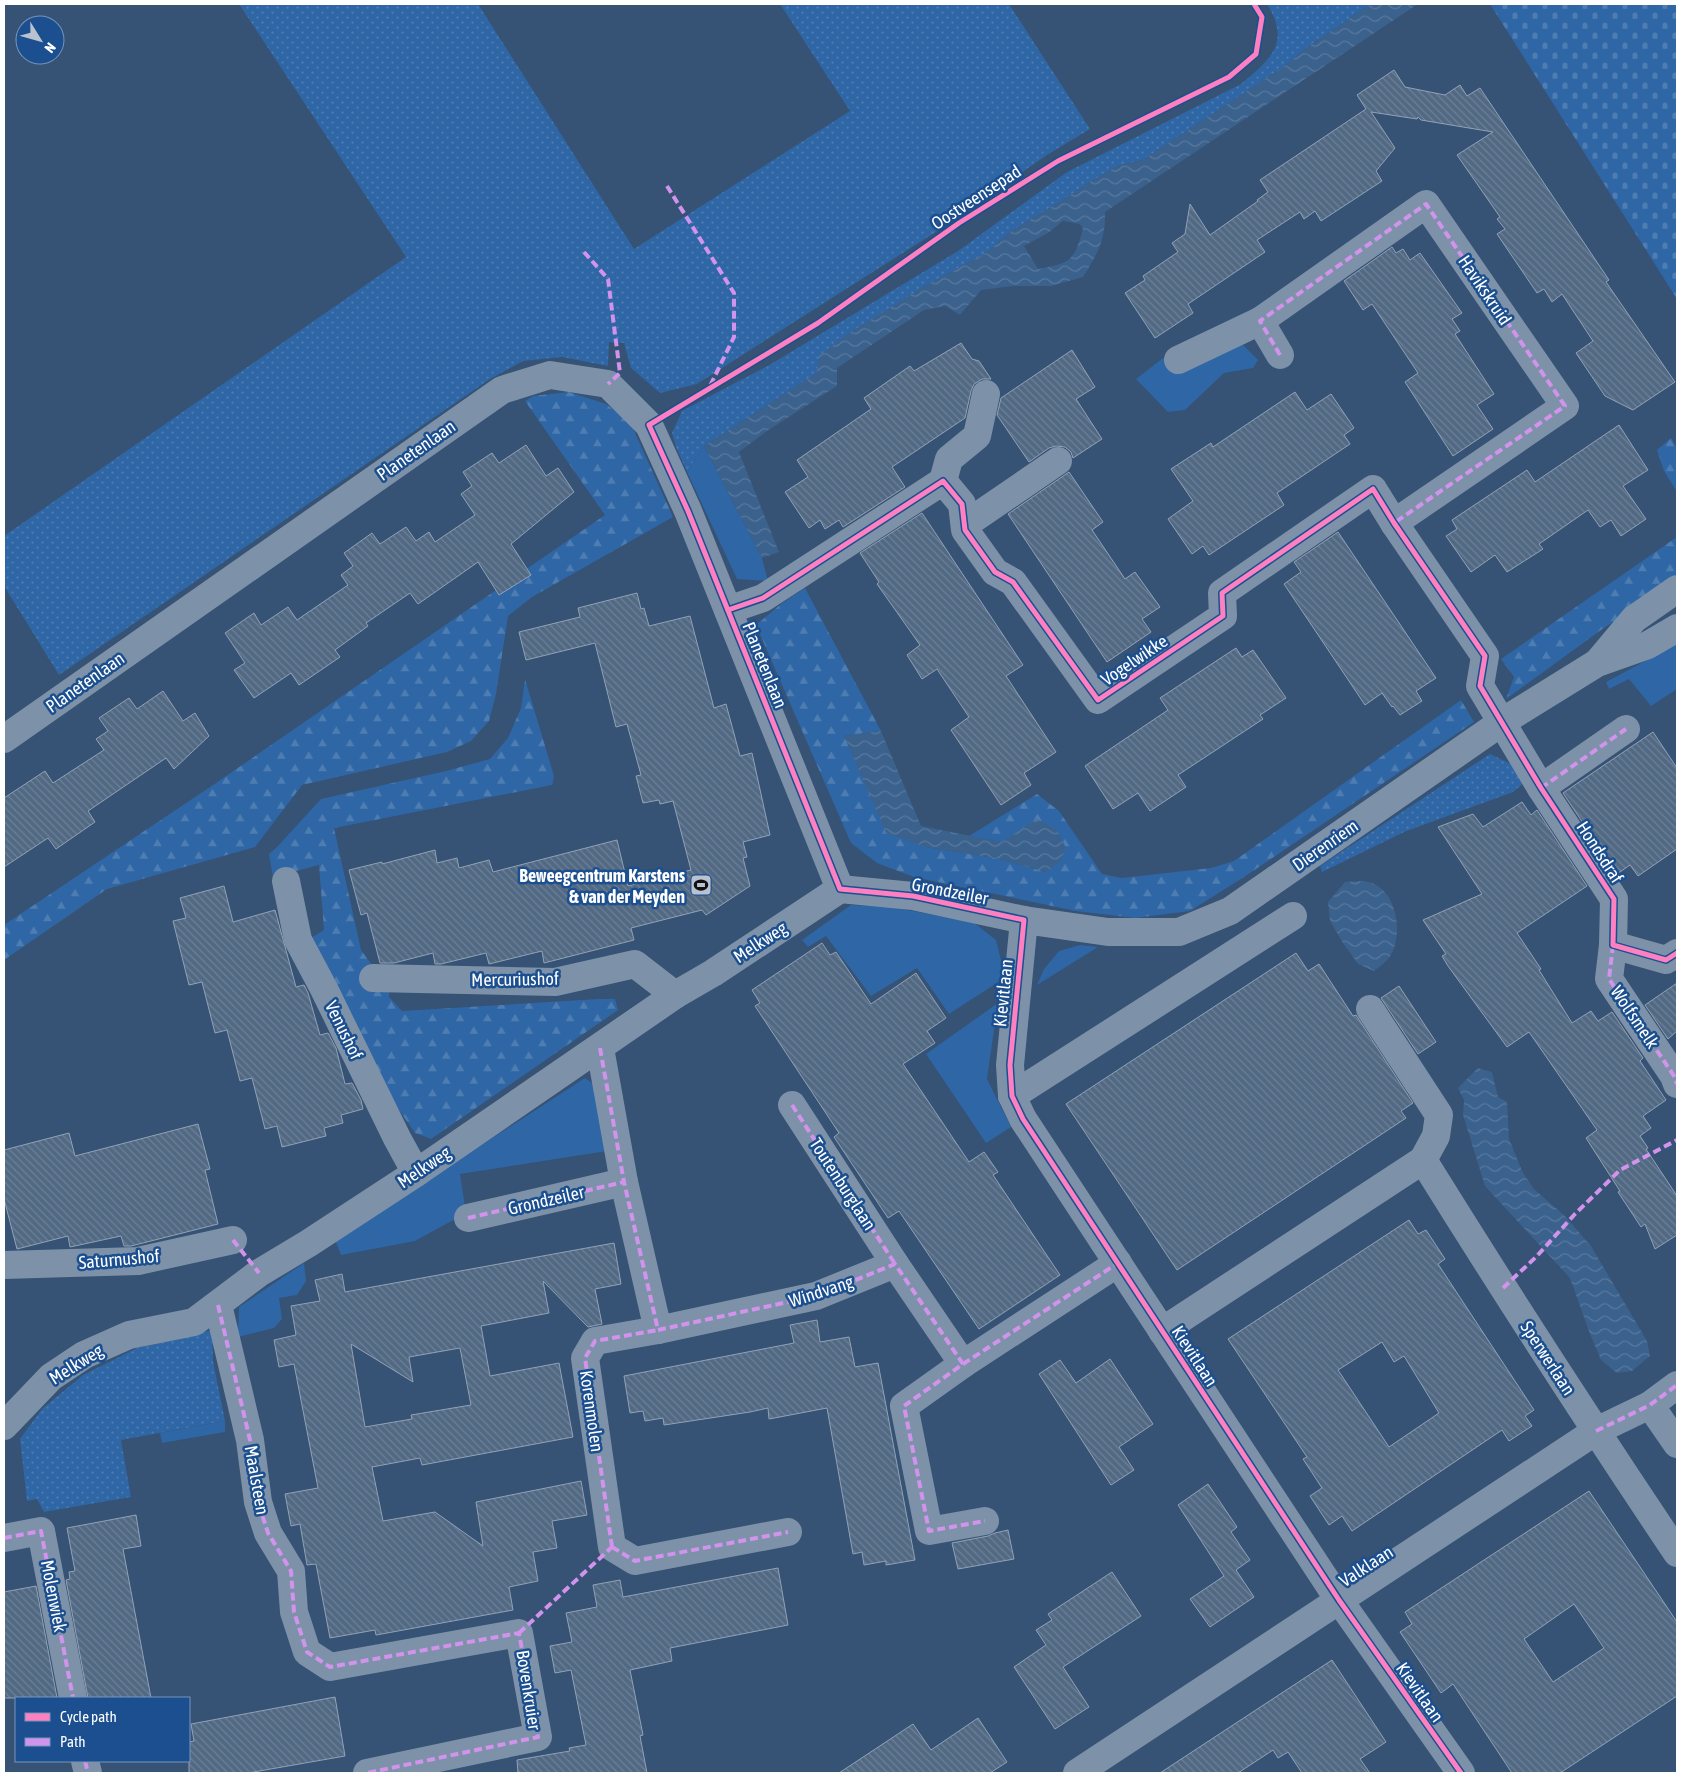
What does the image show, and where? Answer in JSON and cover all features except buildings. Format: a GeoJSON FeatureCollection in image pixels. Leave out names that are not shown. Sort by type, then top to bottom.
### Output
{"type":"FeatureCollection","features":[{"type":"Feature","properties":{"kind":"street","name":"Havikskruid"},"geometry":{"type":"LineString","coordinates":[[1260,321],[1426,204],[1565,406],[1394,523]]}},
{"type":"Feature","properties":{"kind":"street"},"geometry":{"type":"LineString","coordinates":[[1178,360],[1260,321],[1280,355]]}},
{"type":"Feature","properties":{"kind":"street","name":"Planetenlaan"},"geometry":{"type":"LineString","coordinates":[[4,739],[502,390],[550,375],[608,384],[650,425],[688,511],[840,889]]}},
{"type":"Feature","properties":{"kind":"street"},"geometry":{"type":"LineString","coordinates":[[728,610],[762,598],[944,481],[949,459],[977,436],[986,394]]}},
{"type":"Feature","properties":{"kind":"street"},"geometry":{"type":"LineString","coordinates":[[966,524],[1058,461]]}},
{"type":"Feature","properties":{"kind":"street","name":"Vogelwikke"},"geometry":{"type":"LineString","coordinates":[[944,481],[962,504],[966,530],[995,572],[1013,582],[1098,700],[1223,616],[1222,593],[1373,489],[1485,656],[1480,686],[1502,722]]}},
{"type":"Feature","properties":{"kind":"street","name":"Dierenriem"},"geometry":{"type":"LineString","coordinates":[[1597,663],[1634,619],[1677,589]]}},
{"type":"Feature","properties":{"kind":"street","name":"Dierenriem"},"geometry":{"type":"LineString","coordinates":[[1024,920],[1108,932],[1178,932],[1230,911],[1502,722],[1597,663],[1648,645],[1677,628]]}},
{"type":"Feature","properties":{"kind":"street","name":"Hondsdraf"},"geometry":{"type":"LineString","coordinates":[[1502,722],[1541,788],[1614,899],[1613,945]]}},
{"type":"Feature","properties":{"kind":"street"},"geometry":{"type":"LineString","coordinates":[[1541,788],[1626,729]]}},
{"type":"Feature","properties":{"kind":"street","name":"Venushof"},"geometry":{"type":"LineString","coordinates":[[286,881],[298,940],[324,989],[396,1138],[416,1173]]}},
{"type":"Feature","properties":{"kind":"street","name":"Grondzeiler"},"geometry":{"type":"LineString","coordinates":[[840,889],[914,896],[1024,920]]}},
{"type":"Feature","properties":{"kind":"street","name":"Melkweg"},"geometry":{"type":"LineString","coordinates":[[4,1426],[51,1377],[84,1355],[129,1335],[194,1322],[259,1272],[309,1243],[416,1173],[675,995],[713,973],[840,889]]}},
{"type":"Feature","properties":{"kind":"street"},"geometry":{"type":"LineString","coordinates":[[1012,1096],[1293,916]]}},
{"type":"Feature","properties":{"kind":"street","name":"Kievitlaan"},"geometry":{"type":"LineString","coordinates":[[1024,920],[1010,1065],[1012,1096],[1023,1119],[1339,1600],[1461,1773]]}},
{"type":"Feature","properties":{"kind":"street"},"geometry":{"type":"LineString","coordinates":[[1613,945],[1666,960],[1677,953]]}},
{"type":"Feature","properties":{"kind":"street","name":"Wolfsmelk"},"geometry":{"type":"LineString","coordinates":[[1613,945],[1610,979],[1674,1076],[1677,1084]]}},
{"type":"Feature","properties":{"kind":"street","name":"Mercuriushof"},"geometry":{"type":"LineString","coordinates":[[373,978],[555,982],[635,964],[675,995]]}},
{"type":"Feature","properties":{"kind":"street"},"geometry":{"type":"LineString","coordinates":[[1162,1331],[1423,1160],[1436,1136],[1439,1115],[1370,1009]]}},
{"type":"Feature","properties":{"kind":"street"},"geometry":{"type":"LineString","coordinates":[[600,1048],[624,1182],[658,1330]]}},
{"type":"Feature","properties":{"kind":"street","name":"Toutenburglaan"},"geometry":{"type":"LineString","coordinates":[[792,1105],[895,1264]]}},
{"type":"Feature","properties":{"kind":"street","name":"Sperwerlaan"},"geometry":{"type":"LineString","coordinates":[[1423,1160],[1503,1288],[1677,1553]]}},
{"type":"Feature","properties":{"kind":"street","name":"Grondzeiler"},"geometry":{"type":"LineString","coordinates":[[468,1218],[624,1182]]}},
{"type":"Feature","properties":{"kind":"street","name":"Saturnushof"},"geometry":{"type":"LineString","coordinates":[[4,1264],[138,1261],[233,1240]]}},
{"type":"Feature","properties":{"kind":"street"},"geometry":{"type":"LineString","coordinates":[[985,1521],[929,1531],[904,1406],[963,1364],[1118,1263]]}},
{"type":"Feature","properties":{"kind":"street"},"geometry":{"type":"LineString","coordinates":[[895,1264],[963,1364]]}},
{"type":"Feature","properties":{"kind":"street","name":"Windvang"},"geometry":{"type":"LineString","coordinates":[[658,1330],[816,1296],[895,1264]]}},
{"type":"Feature","properties":{"kind":"street","name":"Maalsteen"},"geometry":{"type":"LineString","coordinates":[[218,1305],[250,1440],[258,1502],[268,1533],[291,1571],[294,1612],[307,1652],[330,1667]]}},
{"type":"Feature","properties":{"kind":"street","name":"Korenmolen"},"geometry":{"type":"LineString","coordinates":[[658,1330],[595,1341],[585,1358],[612,1547],[635,1561],[788,1532]]}},
{"type":"Feature","properties":{"kind":"street","name":"Valklaan"},"geometry":{"type":"LineString","coordinates":[[1080,1772],[1596,1431],[1650,1405],[1677,1384]]}},
{"type":"Feature","properties":{"kind":"street"},"geometry":{"type":"LineString","coordinates":[[1650,1405],[1677,1444]]}},
{"type":"Feature","properties":{"kind":"street","name":"Molenwiek"},"geometry":{"type":"LineString","coordinates":[[4,1538],[41,1531],[73,1697]]}},
{"type":"Feature","properties":{"kind":"street","name":"Bovenkruier"},"geometry":{"type":"LineString","coordinates":[[330,1667],[519,1632],[538,1737],[367,1773]]}},
{"type":"Feature","properties":{"kind":"green space"},"geometry":{"type":"Polygon","coordinates":[[[239,4],[478,4],[634,249],[850,111],[780,4],[1009,4],[1090,129],[1047,155],[931,235],[697,384],[660,393],[631,368],[624,343],[609,342],[608,366],[562,357],[523,361],[490,379],[59,675],[4,586],[4,536],[406,257],[239,4]]]}},
{"type":"Feature","properties":{"kind":"green space"},"geometry":{"type":"Polygon","coordinates":[[[1267,4],[1371,4],[1309,46],[1282,68],[1143,160],[1118,166],[1090,182],[1013,230],[986,253],[920,289],[817,373],[704,446],[687,472],[672,433],[682,411],[771,364],[958,251],[1067,172],[1241,84],[1269,58],[1277,40],[1274,18],[1267,4]]]}},
{"type":"Feature","properties":{"kind":"green space"},"geometry":{"type":"Polygon","coordinates":[[[1490,4],[1677,4],[1677,299],[1490,4]]]}},
{"type":"Feature","properties":{"kind":"green space"},"geometry":{"type":"Polygon","coordinates":[[[1238,340],[1258,360],[1253,368],[1224,373],[1185,410],[1168,412],[1136,379],[1163,358],[1183,365],[1238,340]]]}},
{"type":"Feature","properties":{"kind":"green space"},"geometry":{"type":"Polygon","coordinates":[[[569,392],[606,404],[630,422],[673,517],[532,597],[508,616],[496,694],[489,721],[471,741],[447,752],[302,785],[255,847],[107,889],[4,960],[4,925],[216,783],[605,515],[525,401],[533,396],[569,392]]]}},
{"type":"Feature","properties":{"kind":"green space"},"geometry":{"type":"Polygon","coordinates":[[[1671,438],[1677,448],[1677,492],[1664,471],[1657,450],[1671,438]]]}},
{"type":"Feature","properties":{"kind":"green space"},"geometry":{"type":"Polygon","coordinates":[[[704,446],[762,558],[768,581],[737,579],[687,472],[704,446]]]}},
{"type":"Feature","properties":{"kind":"green space"},"geometry":{"type":"Polygon","coordinates":[[[1677,537],[1677,580],[1601,630],[1506,699],[1514,677],[1501,659],[1677,537]]]}},
{"type":"Feature","properties":{"kind":"green space"},"geometry":{"type":"Polygon","coordinates":[[[805,588],[881,731],[844,736],[926,847],[1000,859],[1046,872],[1001,842],[969,836],[1037,794],[1059,811],[1102,874],[1122,878],[1211,868],[1234,861],[1461,700],[1474,722],[1244,877],[1190,911],[1135,918],[1076,911],[914,877],[877,863],[851,843],[756,625],[781,604],[805,588]]]}},
{"type":"Feature","properties":{"kind":"green space"},"geometry":{"type":"Polygon","coordinates":[[[1677,644],[1677,689],[1651,706],[1629,679],[1609,689],[1606,682],[1677,644]]]}},
{"type":"Feature","properties":{"kind":"green space"},"geometry":{"type":"Polygon","coordinates":[[[525,679],[554,776],[552,785],[334,828],[361,950],[374,968],[389,976],[389,997],[402,1011],[599,999],[615,999],[618,1010],[431,1139],[415,1133],[388,1094],[308,940],[324,930],[319,865],[273,877],[269,854],[321,799],[446,771],[490,759],[508,738],[521,708],[525,679]]]}},
{"type":"Feature","properties":{"kind":"green space"},"geometry":{"type":"Polygon","coordinates":[[[1490,754],[1511,764],[1525,782],[1513,792],[1404,832],[1322,872],[1320,866],[1490,754]]]}},
{"type":"Feature","properties":{"kind":"green space"},"geometry":{"type":"Polygon","coordinates":[[[851,905],[890,907],[973,922],[996,940],[1002,964],[1003,979],[949,1014],[917,968],[871,996],[826,936],[808,947],[802,940],[851,905]]]}},
{"type":"Feature","properties":{"kind":"green space"},"geometry":{"type":"Polygon","coordinates":[[[1080,945],[1098,947],[1037,985],[1044,969],[1059,951],[1080,945]]]}},
{"type":"Feature","properties":{"kind":"green space"},"geometry":{"type":"Polygon","coordinates":[[[998,1003],[987,1079],[1011,1127],[986,1143],[926,1054],[998,1003]]]}},
{"type":"Feature","properties":{"kind":"green space"},"geometry":{"type":"Polygon","coordinates":[[[585,1078],[595,1085],[607,1151],[460,1174],[466,1213],[415,1241],[341,1255],[335,1240],[585,1078]]]}},
{"type":"Feature","properties":{"kind":"green space"},"geometry":{"type":"Polygon","coordinates":[[[304,1263],[306,1281],[297,1295],[279,1298],[282,1319],[274,1328],[238,1337],[239,1307],[304,1263]]]}},
{"type":"Feature","properties":{"kind":"green space"},"geometry":{"type":"Polygon","coordinates":[[[212,1330],[213,1361],[225,1421],[121,1440],[131,1497],[44,1512],[37,1499],[27,1501],[20,1439],[42,1409],[83,1375],[137,1348],[212,1330]]]}},
{"type":"Feature","properties":{"kind":"green space"},"geometry":{"type":"Polygon","coordinates":[[[225,1421],[225,1432],[162,1443],[160,1433],[225,1421]]]}},
{"type":"Feature","properties":{"kind":"water"},"geometry":{"type":"Polygon","coordinates":[[[1371,4],[1418,4],[1105,212],[1104,230],[1100,246],[1083,277],[1051,286],[1013,286],[981,290],[960,315],[945,306],[924,310],[837,368],[837,386],[767,431],[739,452],[779,552],[762,558],[704,446],[817,373],[819,356],[851,332],[920,289],[986,253],[1013,230],[1090,182],[1118,166],[1143,160],[1282,68],[1309,46],[1371,4]],[[1063,221],[1048,233],[1024,246],[1038,269],[1058,265],[1070,259],[1080,240],[1083,229],[1080,224],[1063,221]]]}},
{"type":"Feature","properties":{"kind":"water"},"geometry":{"type":"Polygon","coordinates":[[[881,731],[921,826],[1001,842],[1037,819],[1057,830],[1066,848],[1060,862],[1046,872],[1000,859],[926,847],[886,833],[844,736],[881,731]]]}},
{"type":"Feature","properties":{"kind":"water"},"geometry":{"type":"Polygon","coordinates":[[[1366,881],[1378,886],[1386,893],[1392,903],[1397,926],[1397,938],[1389,958],[1374,971],[1358,964],[1330,921],[1328,902],[1345,882],[1366,881]]]}},
{"type":"Feature","properties":{"kind":"water"},"geometry":{"type":"Polygon","coordinates":[[[1478,1068],[1492,1072],[1498,1097],[1507,1102],[1509,1139],[1523,1173],[1534,1189],[1565,1216],[1591,1246],[1647,1341],[1650,1356],[1632,1371],[1617,1373],[1601,1360],[1570,1278],[1485,1186],[1463,1115],[1464,1100],[1458,1088],[1478,1068]]]}},
{"type":"Feature","properties":{"kind":"marked path"},"geometry":{"type":"LineString","coordinates":[[667,186],[734,293],[734,337],[710,386]]}},
{"type":"Feature","properties":{"kind":"marked path"},"geometry":{"type":"LineString","coordinates":[[1280,355],[1260,321],[1426,204],[1565,406],[1394,523]]}},
{"type":"Feature","properties":{"kind":"marked path"},"geometry":{"type":"LineString","coordinates":[[584,252],[608,279],[620,373],[608,384]]}},
{"type":"Feature","properties":{"kind":"marked path"},"geometry":{"type":"LineString","coordinates":[[1541,788],[1626,729]]}},
{"type":"Feature","properties":{"kind":"marked path"},"geometry":{"type":"LineString","coordinates":[[1613,945],[1609,979],[1674,1076],[1677,1084]]}},
{"type":"Feature","properties":{"kind":"marked path"},"geometry":{"type":"LineString","coordinates":[[600,1048],[624,1182],[658,1330],[816,1296],[895,1264],[963,1364],[904,1406],[929,1531],[985,1521]]}},
{"type":"Feature","properties":{"kind":"marked path"},"geometry":{"type":"LineString","coordinates":[[792,1105],[895,1264]]}},
{"type":"Feature","properties":{"kind":"marked path"},"geometry":{"type":"LineString","coordinates":[[1503,1288],[1536,1257],[1575,1214],[1620,1170],[1677,1140]]}},
{"type":"Feature","properties":{"kind":"marked path"},"geometry":{"type":"LineString","coordinates":[[468,1218],[624,1182]]}},
{"type":"Feature","properties":{"kind":"marked path"},"geometry":{"type":"LineString","coordinates":[[233,1240],[259,1273]]}},
{"type":"Feature","properties":{"kind":"marked path"},"geometry":{"type":"LineString","coordinates":[[963,1364],[1118,1263]]}},
{"type":"Feature","properties":{"kind":"marked path"},"geometry":{"type":"LineString","coordinates":[[218,1305],[250,1440],[258,1502],[268,1533],[291,1571],[294,1612],[307,1652],[330,1667],[519,1633],[538,1737],[367,1773]]}},
{"type":"Feature","properties":{"kind":"marked path"},"geometry":{"type":"LineString","coordinates":[[612,1547],[585,1358],[595,1341],[658,1330]]}},
{"type":"Feature","properties":{"kind":"marked path"},"geometry":{"type":"LineString","coordinates":[[1596,1431],[1650,1405],[1677,1385]]}},
{"type":"Feature","properties":{"kind":"marked path"},"geometry":{"type":"LineString","coordinates":[[4,1538],[41,1531],[73,1697]]}},
{"type":"Feature","properties":{"kind":"marked path"},"geometry":{"type":"LineString","coordinates":[[612,1547],[635,1561],[788,1532]]}},
{"type":"Feature","properties":{"kind":"marked path"},"geometry":{"type":"LineString","coordinates":[[519,1633],[612,1547]]}},
{"type":"Feature","properties":{"kind":"marked path"},"geometry":{"type":"LineString","coordinates":[[85,1762],[88,1773]]}},
{"type":"Feature","properties":{"kind":"cycle path","name":"Oostveensepad"},"geometry":{"type":"LineString","coordinates":[[1254,4],[1262,17],[1256,54],[1229,77],[1058,161],[959,223],[818,323],[649,425],[688,511],[840,889],[913,896],[1024,920],[1010,1065],[1012,1096],[1023,1119],[1339,1600],[1461,1773]]}},
{"type":"Feature","properties":{"kind":"cycle path"},"geometry":{"type":"LineString","coordinates":[[728,610],[763,598],[943,481],[962,504],[965,530],[995,572],[1013,582],[1098,700],[1223,616],[1222,593],[1373,489],[1485,656],[1480,686],[1541,788],[1614,899],[1613,945],[1666,960],[1677,953]]}},
{"type":"Feature","properties":{"kind":"place","name":"Beweegcentrum Karstens & van der Meyden"},"geometry":{"type":"Point","coordinates":[701,885]}}]}
